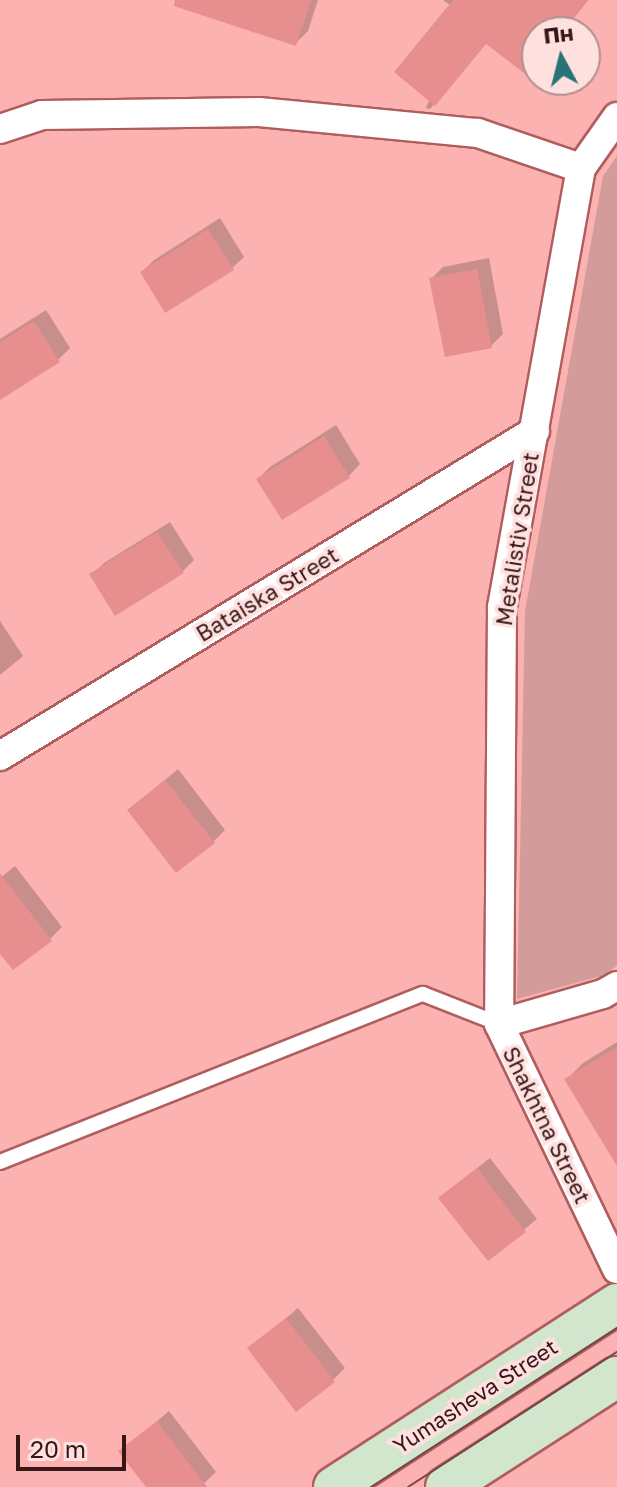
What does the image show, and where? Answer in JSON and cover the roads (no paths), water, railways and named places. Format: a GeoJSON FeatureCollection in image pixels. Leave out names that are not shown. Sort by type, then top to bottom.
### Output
{"type":"FeatureCollection","features":[{"type":"Feature","properties":{"kind":"main road","name":"Yumasheva Street"},"geometry":{"type":"LineString","coordinates":[[334,1487],[617,1304]]}},
{"type":"Feature","properties":{"kind":"main road"},"geometry":{"type":"LineString","coordinates":[[446,1487],[617,1377]]}},
{"type":"Feature","properties":{"kind":"street"},"geometry":{"type":"LineString","coordinates":[[0,129],[42,115],[259,112],[478,133],[581,168]]}},
{"type":"Feature","properties":{"kind":"street","name":"Metalistiv Street"},"geometry":{"type":"LineString","coordinates":[[499,1024],[502,607],[581,168],[617,117]]}},
{"type":"Feature","properties":{"kind":"street","name":"Bataiska Street"},"geometry":{"type":"LineString","coordinates":[[0,756],[535,431]]}},
{"type":"Feature","properties":{"kind":"street"},"geometry":{"type":"LineString","coordinates":[[499,1024],[603,994],[617,986]]}},
{"type":"Feature","properties":{"kind":"street","name":"Shakhtna Street"},"geometry":{"type":"LineString","coordinates":[[499,1024],[617,1269]]}},
{"type":"Feature","properties":{"kind":"lane"},"geometry":{"type":"LineString","coordinates":[[0,1162],[423,994],[499,1024]]}},
{"type":"Feature","properties":{"kind":"tram line"},"geometry":{"type":"LineString","coordinates":[[371,1487],[617,1328]]}},
{"type":"Feature","properties":{"kind":"tram line"},"geometry":{"type":"LineString","coordinates":[[408,1487],[617,1352]]}}]}
